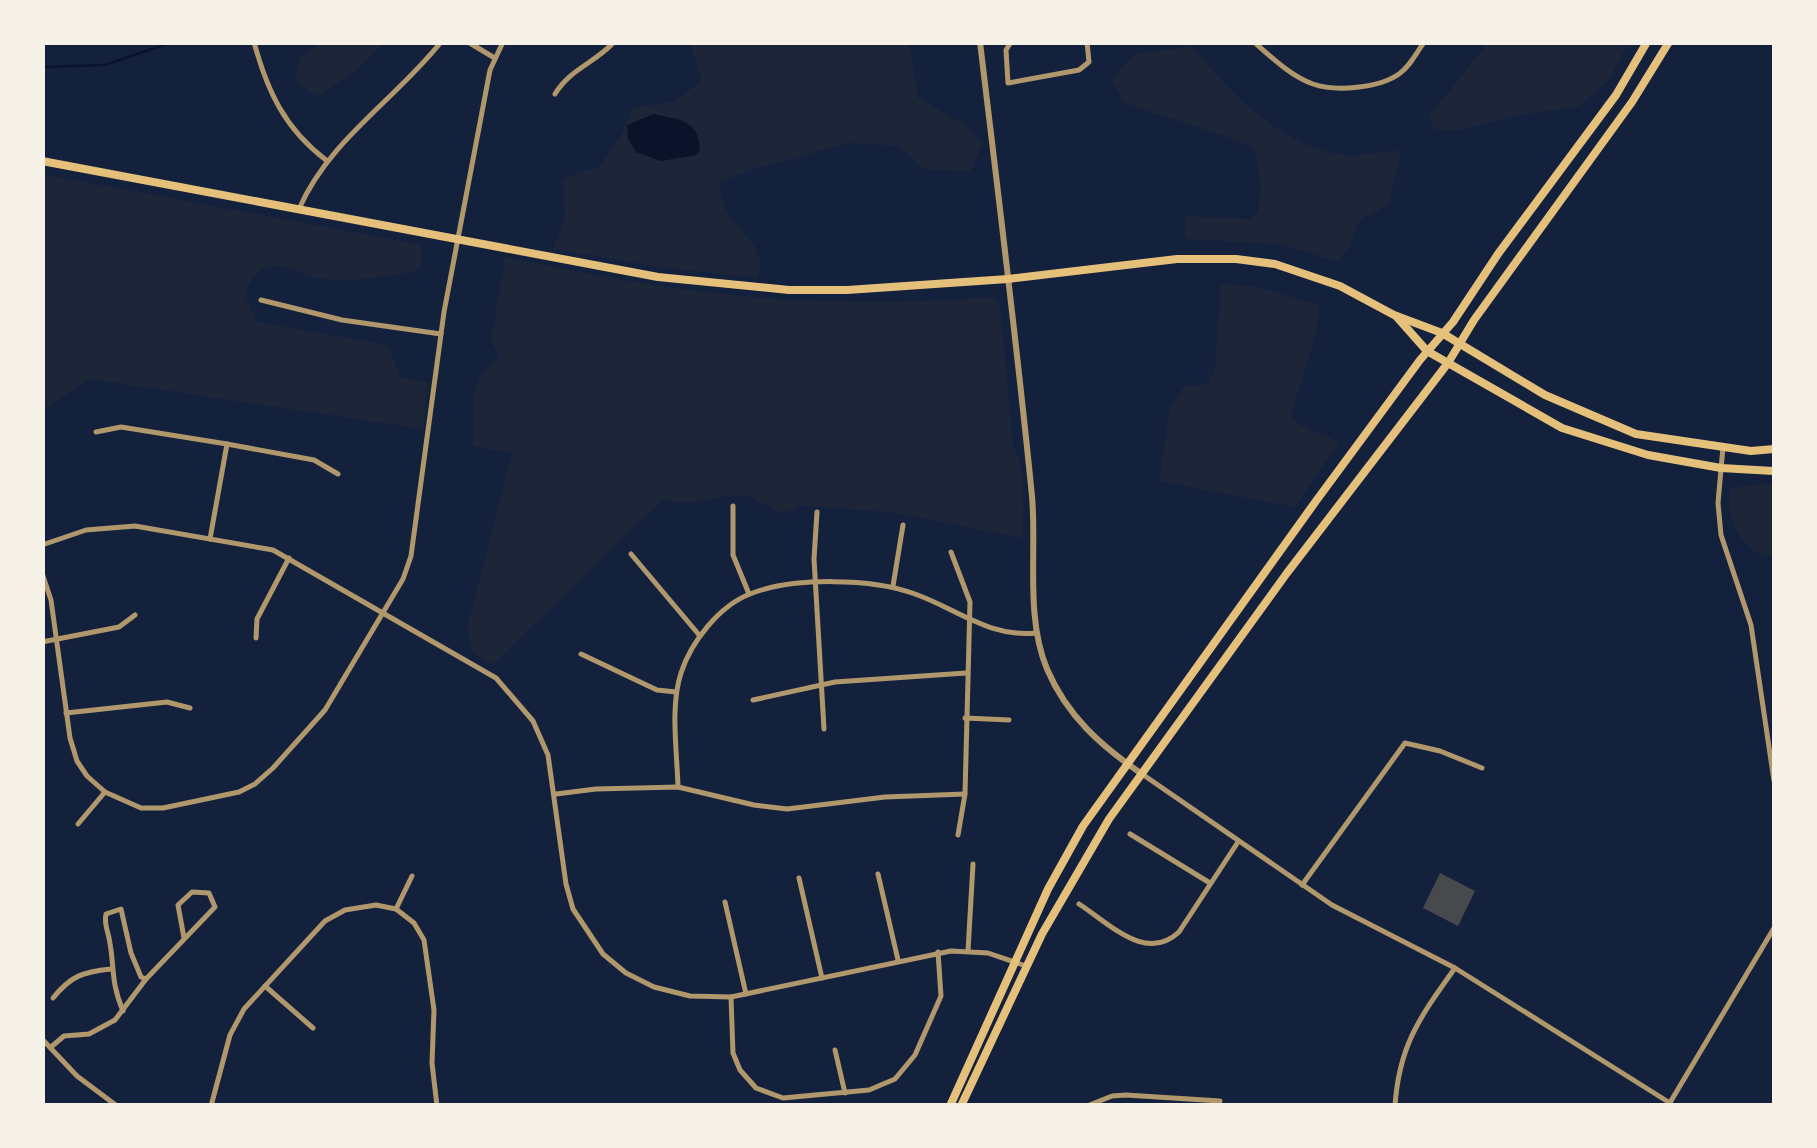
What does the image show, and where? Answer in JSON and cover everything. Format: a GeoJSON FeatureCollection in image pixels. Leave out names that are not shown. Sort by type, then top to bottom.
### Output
{"type":"FeatureCollection","features":[{"type":"Feature","properties":{"kind":"main road"},"geometry":{"type":"LineString","coordinates":[[950,1106],[1014,961],[1083,826],[1616,96],[1647,42]]}},
{"type":"Feature","properties":{"kind":"main road"},"geometry":{"type":"LineString","coordinates":[[962,1106],[1026,966],[1087,853],[1286,573],[1448,363],[1632,102],[1668,42]]}},
{"type":"Feature","properties":{"kind":"main road"},"geometry":{"type":"LineString","coordinates":[[1616,96],[1632,102]]}},
{"type":"Feature","properties":{"kind":"main road"},"geometry":{"type":"LineString","coordinates":[[42,161],[658,277],[789,290],[920,287],[1177,259],[1275,264],[1442,333],[1545,395],[1636,434],[1774,450]]}},
{"type":"Feature","properties":{"kind":"main road"},"geometry":{"type":"LineString","coordinates":[[1394,315],[1427,351],[1562,428],[1628,451],[1721,468],[1774,471]]}},
{"type":"Feature","properties":{"kind":"street"},"geometry":{"type":"LineString","coordinates":[[254,42],[263,74],[283,117],[326,160]]}},
{"type":"Feature","properties":{"kind":"street"},"geometry":{"type":"LineString","coordinates":[[299,208],[326,160],[424,63],[440,42]]}},
{"type":"Feature","properties":{"kind":"street"},"geometry":{"type":"LineString","coordinates":[[468,42],[494,57]]}},
{"type":"Feature","properties":{"kind":"street"},"geometry":{"type":"LineString","coordinates":[[42,574],[57,637],[66,713],[77,761],[105,792],[141,808],[163,808],[239,792],[255,784],[326,710],[384,614],[411,556],[441,334],[494,57],[503,42]]}},
{"type":"Feature","properties":{"kind":"street"},"geometry":{"type":"LineString","coordinates":[[555,94],[572,72],[600,56],[614,42]]}},
{"type":"Feature","properties":{"kind":"street"},"geometry":{"type":"LineString","coordinates":[[980,42],[1034,516],[1036,633],[1047,668],[1074,717],[1094,739],[1126,763],[1302,886],[1372,927],[1455,968],[1669,1104],[1774,928]]}},
{"type":"Feature","properties":{"kind":"street"},"geometry":{"type":"LineString","coordinates":[[1011,42],[1006,50],[1008,83],[1079,70],[1089,62],[1086,42]]}},
{"type":"Feature","properties":{"kind":"street"},"geometry":{"type":"LineString","coordinates":[[1254,42],[1300,78],[1333,87],[1380,82],[1396,76],[1424,42]]}},
{"type":"Feature","properties":{"kind":"street"},"geometry":{"type":"LineString","coordinates":[[261,300],[342,320],[441,334]]}},
{"type":"Feature","properties":{"kind":"street"},"geometry":{"type":"LineString","coordinates":[[96,432],[122,426],[226,444],[314,460],[338,474]]}},
{"type":"Feature","properties":{"kind":"street"},"geometry":{"type":"LineString","coordinates":[[210,539],[226,444]]}},
{"type":"Feature","properties":{"kind":"street"},"geometry":{"type":"LineString","coordinates":[[1723,447],[1718,503],[1722,535],[1751,625],[1774,781]]}},
{"type":"Feature","properties":{"kind":"street"},"geometry":{"type":"LineString","coordinates":[[733,506],[733,555],[749,594]]}},
{"type":"Feature","properties":{"kind":"street"},"geometry":{"type":"LineString","coordinates":[[817,512],[814,559],[824,729]]}},
{"type":"Feature","properties":{"kind":"street"},"geometry":{"type":"LineString","coordinates":[[893,588],[903,525]]}},
{"type":"Feature","properties":{"kind":"street"},"geometry":{"type":"LineString","coordinates":[[42,545],[86,530],[136,526],[273,550],[468,661],[508,689],[538,730],[551,768],[569,896],[580,922],[603,954],[626,973],[664,991],[698,996],[746,994],[938,952],[968,951],[1026,966]]}},
{"type":"Feature","properties":{"kind":"street"},"geometry":{"type":"LineString","coordinates":[[951,552],[969,594],[965,794],[958,834]]}},
{"type":"Feature","properties":{"kind":"street"},"geometry":{"type":"LineString","coordinates":[[631,554],[700,636]]}},
{"type":"Feature","properties":{"kind":"street"},"geometry":{"type":"LineString","coordinates":[[256,638],[257,619],[289,558]]}},
{"type":"Feature","properties":{"kind":"street"},"geometry":{"type":"LineString","coordinates":[[678,786],[676,692],[682,669],[700,636],[725,609],[749,594],[852,581],[916,594],[1002,633],[1036,633]]}},
{"type":"Feature","properties":{"kind":"street"},"geometry":{"type":"LineString","coordinates":[[42,642],[119,627],[135,616]]}},
{"type":"Feature","properties":{"kind":"street"},"geometry":{"type":"LineString","coordinates":[[581,654],[658,690],[676,692]]}},
{"type":"Feature","properties":{"kind":"street"},"geometry":{"type":"LineString","coordinates":[[753,700],[823,684],[966,673]]}},
{"type":"Feature","properties":{"kind":"street"},"geometry":{"type":"LineString","coordinates":[[66,713],[168,702],[190,708]]}},
{"type":"Feature","properties":{"kind":"street"},"geometry":{"type":"LineString","coordinates":[[965,718],[1009,720]]}},
{"type":"Feature","properties":{"kind":"street"},"geometry":{"type":"LineString","coordinates":[[1302,886],[1405,744],[1440,751],[1482,768]]}},
{"type":"Feature","properties":{"kind":"street"},"geometry":{"type":"LineString","coordinates":[[555,794],[678,786],[739,802],[787,809],[885,797],[965,794]]}},
{"type":"Feature","properties":{"kind":"street"},"geometry":{"type":"LineString","coordinates":[[78,824],[105,792]]}},
{"type":"Feature","properties":{"kind":"street"},"geometry":{"type":"LineString","coordinates":[[1130,834],[1210,884]]}},
{"type":"Feature","properties":{"kind":"street"},"geometry":{"type":"LineString","coordinates":[[1079,904],[1137,942],[1152,947],[1168,943],[1238,842]]}},
{"type":"Feature","properties":{"kind":"street"},"geometry":{"type":"LineString","coordinates":[[968,951],[972,864]]}},
{"type":"Feature","properties":{"kind":"street"},"geometry":{"type":"LineString","coordinates":[[878,874],[898,960]]}},
{"type":"Feature","properties":{"kind":"street"},"geometry":{"type":"LineString","coordinates":[[396,909],[412,876]]}},
{"type":"Feature","properties":{"kind":"street"},"geometry":{"type":"LineString","coordinates":[[799,878],[822,978]]}},
{"type":"Feature","properties":{"kind":"street"},"geometry":{"type":"LineString","coordinates":[[51,1047],[64,1036],[103,1029],[123,1011],[146,980],[215,907],[209,893],[192,892],[178,905],[184,938]]}},
{"type":"Feature","properties":{"kind":"street"},"geometry":{"type":"LineString","coordinates":[[724,902],[746,994]]}},
{"type":"Feature","properties":{"kind":"street"},"geometry":{"type":"LineString","coordinates":[[210,1106],[230,1035],[244,1009],[325,921],[345,910],[376,904],[396,909],[414,923],[424,940],[434,1010],[432,1063],[437,1106]]}},
{"type":"Feature","properties":{"kind":"street"},"geometry":{"type":"LineString","coordinates":[[123,1011],[114,989],[106,914],[121,909],[131,953],[141,978],[146,980]]}},
{"type":"Feature","properties":{"kind":"street"},"geometry":{"type":"LineString","coordinates":[[731,996],[733,1053],[750,1083],[769,1095],[783,1098],[879,1088],[895,1079],[911,1062],[941,996],[938,952]]}},
{"type":"Feature","properties":{"kind":"street"},"geometry":{"type":"LineString","coordinates":[[1395,1106],[1401,1058],[1424,1012],[1455,968]]}},
{"type":"Feature","properties":{"kind":"street"},"geometry":{"type":"LineString","coordinates":[[53,998],[81,972],[111,969]]}},
{"type":"Feature","properties":{"kind":"street"},"geometry":{"type":"LineString","coordinates":[[265,986],[313,1028]]}},
{"type":"Feature","properties":{"kind":"street"},"geometry":{"type":"LineString","coordinates":[[42,1039],[77,1076],[118,1106]]}},
{"type":"Feature","properties":{"kind":"street"},"geometry":{"type":"LineString","coordinates":[[835,1050],[845,1093]]}},
{"type":"Feature","properties":{"kind":"street"},"geometry":{"type":"LineString","coordinates":[[1086,1106],[1112,1096],[1220,1100]]}},
{"type":"Feature","properties":{"kind":"shaded area"},"geometry":{"type":"Polygon","coordinates":[[[1488,42],[1628,43],[1609,80],[1580,106],[1513,116],[1460,130],[1435,130],[1428,117],[1488,42]]]}},
{"type":"Feature","properties":{"kind":"shaded area"},"geometry":{"type":"Polygon","coordinates":[[[322,43],[385,43],[347,78],[317,96],[295,82],[300,58],[322,43]]]}},
{"type":"Feature","properties":{"kind":"shaded area"},"geometry":{"type":"Polygon","coordinates":[[[690,43],[909,43],[918,98],[966,125],[983,144],[970,171],[923,169],[900,146],[850,143],[755,168],[719,183],[725,207],[759,257],[758,278],[665,268],[553,249],[565,218],[563,179],[600,166],[620,137],[633,108],[675,101],[702,80],[690,43]]]}},
{"type":"Feature","properties":{"kind":"shaded area"},"geometry":{"type":"Polygon","coordinates":[[[1192,47],[1258,114],[1297,140],[1342,155],[1397,150],[1401,154],[1388,205],[1360,220],[1350,246],[1337,262],[1281,244],[1185,239],[1185,216],[1248,219],[1258,212],[1261,188],[1255,149],[1123,102],[1112,80],[1134,54],[1192,47]]]}},
{"type":"Feature","properties":{"kind":"shaded area"},"geometry":{"type":"Polygon","coordinates":[[[654,114],[692,127],[699,140],[696,155],[661,161],[636,152],[628,139],[627,125],[654,114]]]}},
{"type":"Feature","properties":{"kind":"shaded area"},"geometry":{"type":"Polygon","coordinates":[[[43,174],[422,245],[421,265],[415,271],[342,280],[272,266],[255,276],[245,294],[257,322],[388,345],[400,377],[428,383],[423,429],[90,379],[43,410],[43,174]]]}},
{"type":"Feature","properties":{"kind":"shaded area"},"geometry":{"type":"Polygon","coordinates":[[[505,257],[663,287],[756,297],[896,302],[989,297],[1000,303],[1013,445],[1022,476],[1022,538],[898,513],[802,505],[782,514],[751,497],[722,496],[693,503],[662,500],[493,665],[471,651],[468,624],[512,453],[473,446],[473,407],[477,385],[500,357],[491,341],[505,257]]]}},
{"type":"Feature","properties":{"kind":"shaded area"},"geometry":{"type":"Polygon","coordinates":[[[1221,284],[1257,287],[1319,305],[1316,334],[1291,414],[1298,424],[1340,442],[1295,507],[1159,481],[1170,409],[1184,387],[1208,384],[1215,368],[1221,284]]]}},
{"type":"Feature","properties":{"kind":"shaded area"},"geometry":{"type":"Polygon","coordinates":[[[1774,483],[1774,557],[1758,553],[1744,541],[1731,515],[1729,496],[1732,488],[1774,483]]]}},
{"type":"Feature","properties":{"kind":"building"},"geometry":{"type":"Polygon","coordinates":[[[1440,873],[1475,891],[1458,926],[1423,908],[1440,873]]]}},
{"type":"Feature","properties":{"kind":"waterway"},"geometry":{"type":"LineString","coordinates":[[42,67],[105,65],[172,42]]}}]}
